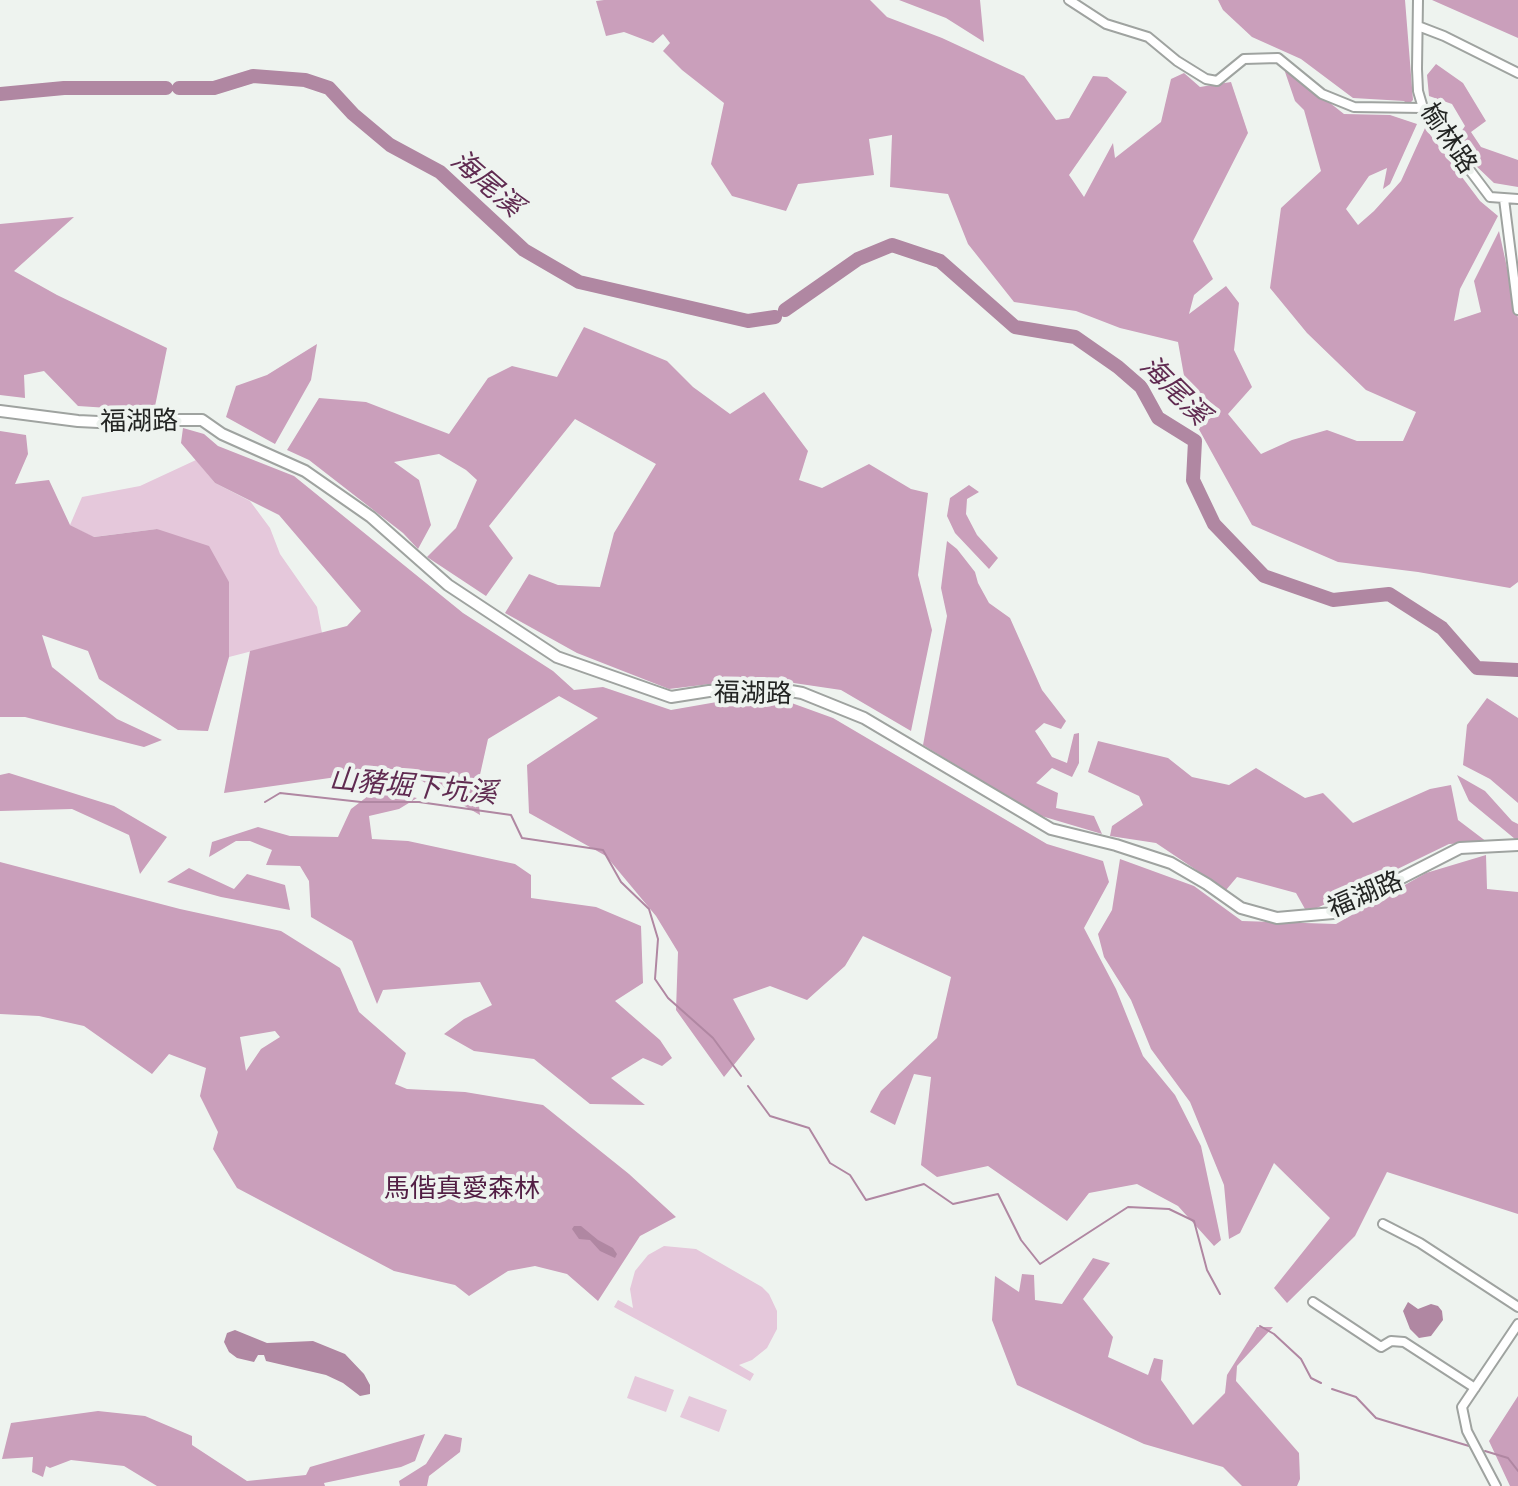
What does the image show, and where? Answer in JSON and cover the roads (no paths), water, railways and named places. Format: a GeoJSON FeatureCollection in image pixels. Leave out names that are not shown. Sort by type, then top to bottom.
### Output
{"type":"FeatureCollection","features":[{"type":"Feature","properties":{"kind":"street"},"geometry":{"type":"LineString","coordinates":[[1069,0],[1106,24],[1148,37],[1177,61],[1206,79],[1217,81],[1244,59],[1278,58],[1322,94],[1354,107],[1423,108]]}},
{"type":"Feature","properties":{"kind":"street","name":"榆林路"},"geometry":{"type":"LineString","coordinates":[[1418,0],[1418,91],[1423,108],[1490,197],[1504,199]]}},
{"type":"Feature","properties":{"kind":"street"},"geometry":{"type":"LineString","coordinates":[[1418,26],[1518,73]]}},
{"type":"Feature","properties":{"kind":"street"},"geometry":{"type":"LineString","coordinates":[[1518,199],[1504,199],[1518,310]]}},
{"type":"Feature","properties":{"kind":"street","name":"福湖路"},"geometry":{"type":"LineString","coordinates":[[0,411],[78,421],[139,424],[202,420],[222,434],[305,471],[371,517],[448,585],[557,657],[671,697],[709,691],[774,688],[802,693],[864,718],[1051,829],[1171,863],[1241,908],[1277,918],[1333,913],[1460,848],[1518,845]]}},
{"type":"Feature","properties":{"kind":"street"},"geometry":{"type":"LineString","coordinates":[[1383,1224],[1420,1243],[1518,1307]]}},
{"type":"Feature","properties":{"kind":"street"},"geometry":{"type":"LineString","coordinates":[[1313,1302],[1381,1347],[1391,1341],[1404,1342],[1475,1388]]}},
{"type":"Feature","properties":{"kind":"street"},"geometry":{"type":"LineString","coordinates":[[1496,1486],[1462,1417],[1462,1407],[1518,1324]]}},
{"type":"Feature","properties":{"kind":"waterway","name":"海尾溪"},"geometry":{"type":"LineString","coordinates":[[179,88],[214,88],[253,76],[305,80],[329,88],[353,114],[390,145],[440,172],[524,250],[579,282],[748,321],[775,317]]}},
{"type":"Feature","properties":{"kind":"waterway","name":"海尾溪"},"geometry":{"type":"LineString","coordinates":[[0,94],[64,88],[166,88]]}},
{"type":"Feature","properties":{"kind":"waterway","name":"海尾溪"},"geometry":{"type":"LineString","coordinates":[[785,310],[858,259],[892,245],[940,261],[1015,327],[1075,337],[1141,387],[1158,418],[1195,441],[1193,480],[1214,524],[1264,576],[1333,600],[1389,594],[1442,628],[1477,668],[1518,670]]}},
{"type":"Feature","properties":{"kind":"waterway","name":"山豬堀下坑溪"},"geometry":{"type":"LineString","coordinates":[[265,802],[280,793],[361,802],[419,802],[511,815],[522,838],[603,850],[621,882],[649,909],[658,939],[655,979],[668,998],[713,1038],[741,1076]]}},
{"type":"Feature","properties":{"kind":"waterway","name":"山豬堀下坑溪"},"geometry":{"type":"LineString","coordinates":[[748,1086],[770,1116],[809,1128],[830,1163],[850,1175],[866,1200],[924,1184],[953,1204],[998,1194],[1021,1240],[1040,1264],[1128,1207],[1169,1209],[1194,1221],[1207,1270],[1220,1294]]}},
{"type":"Feature","properties":{"kind":"waterway","name":"山豬堀下坑溪"},"geometry":{"type":"LineString","coordinates":[[1260,1326],[1274,1334],[1301,1359],[1311,1378],[1321,1383]]}},
{"type":"Feature","properties":{"kind":"waterway","name":"山豬堀下坑溪"},"geometry":{"type":"LineString","coordinates":[[1332,1389],[1356,1397],[1376,1418],[1469,1446]]}},
{"type":"Feature","properties":{"kind":"waterway","name":"山豬堀下坑溪"},"geometry":{"type":"LineString","coordinates":[[1485,1451],[1508,1458],[1518,1471]]}},
{"type":"Feature","properties":{"kind":"park label","name":"馬偕真愛森林"},"geometry":{"type":"Point","coordinates":[462,1188]}}]}
